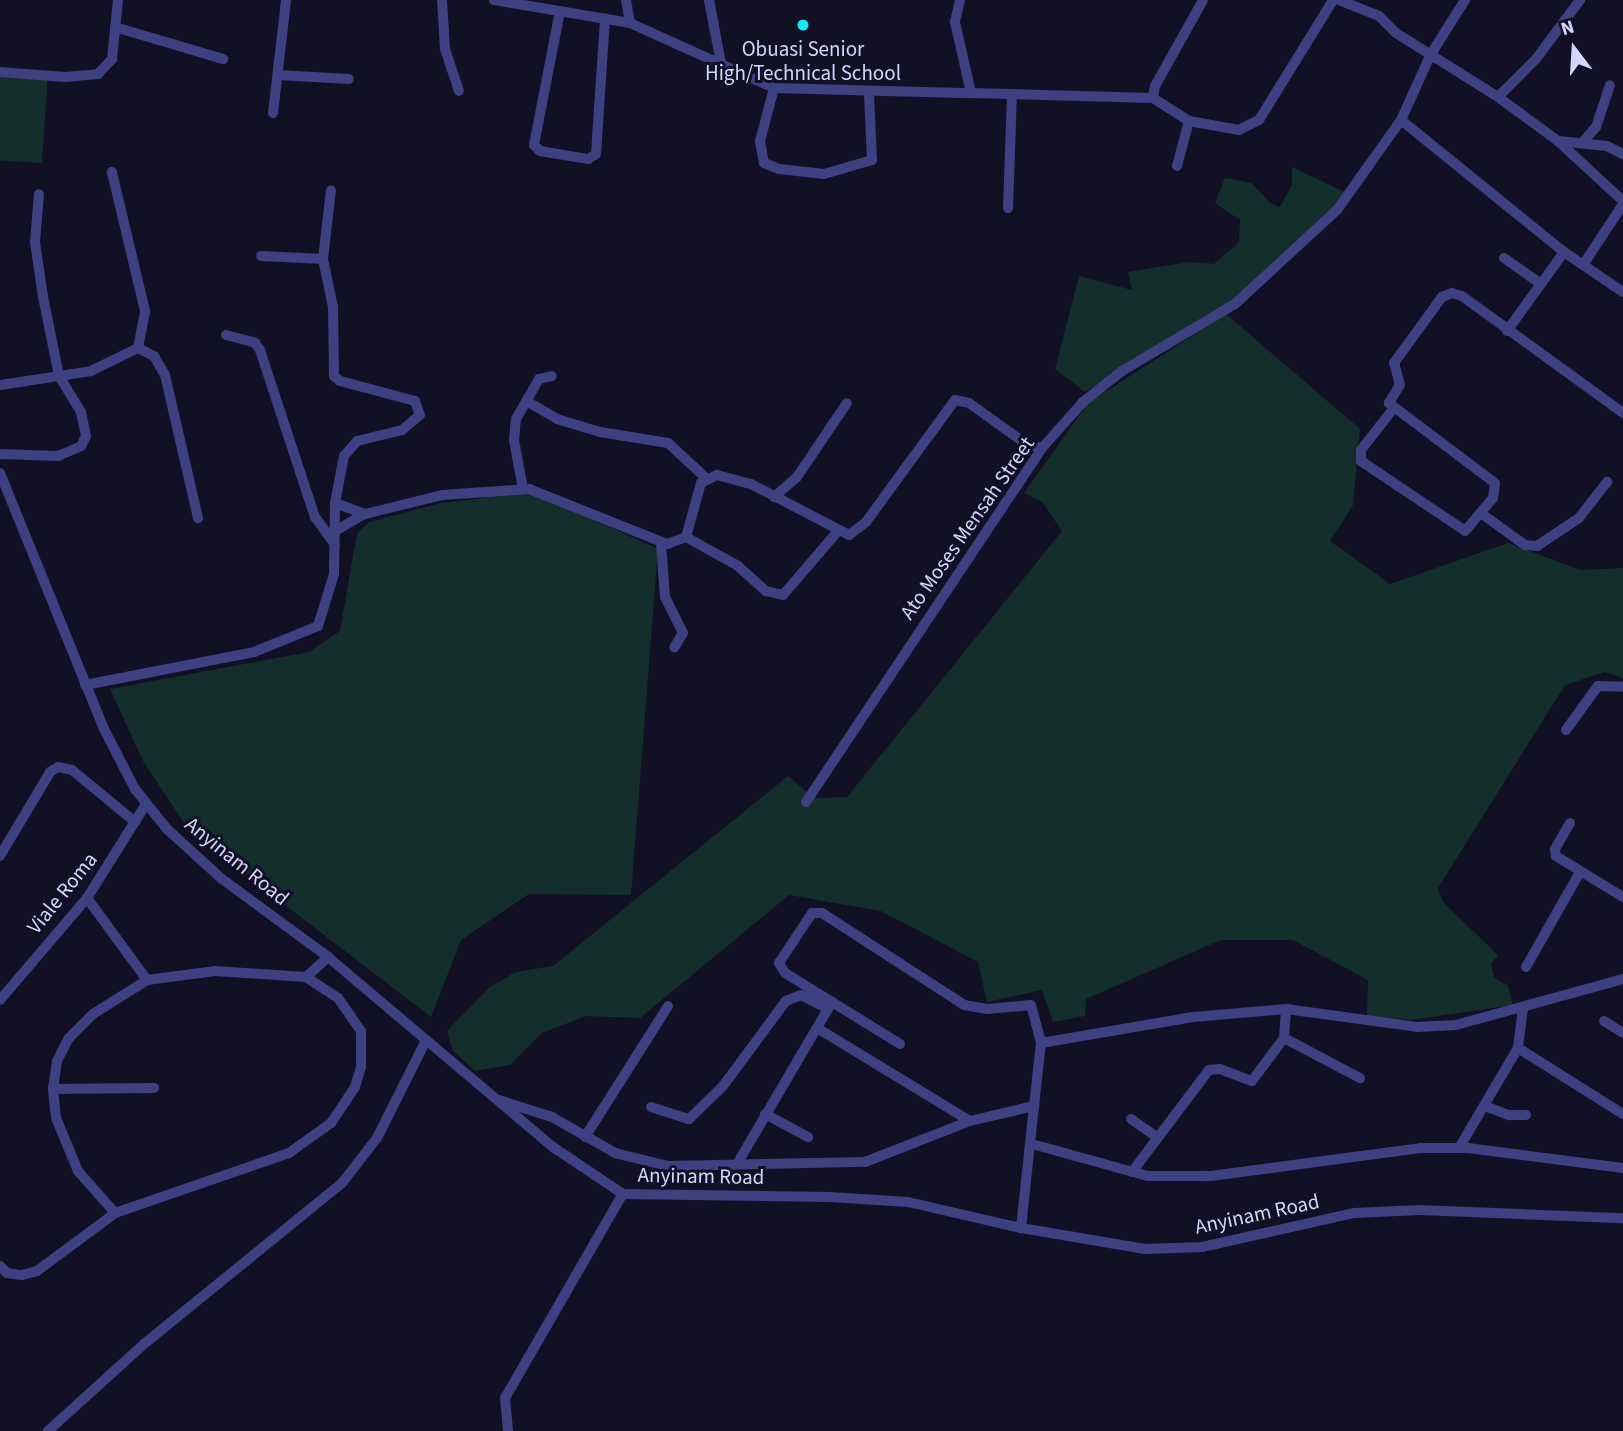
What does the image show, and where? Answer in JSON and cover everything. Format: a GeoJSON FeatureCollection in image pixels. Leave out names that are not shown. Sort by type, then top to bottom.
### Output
{"type":"FeatureCollection","features":[{"type":"Feature","properties":{"kind":"street"},"geometry":{"type":"LineString","coordinates":[[0,72],[65,78],[98,74],[112,59],[118,0]]}},
{"type":"Feature","properties":{"kind":"street"},"geometry":{"type":"LineString","coordinates":[[273,113],[286,0]]}},
{"type":"Feature","properties":{"kind":"street"},"geometry":{"type":"LineString","coordinates":[[442,0],[445,49],[459,91]]}},
{"type":"Feature","properties":{"kind":"street"},"geometry":{"type":"LineString","coordinates":[[494,0],[630,23],[722,69],[774,88],[869,93],[1153,98],[1189,121],[1239,130],[1250,127],[1336,0],[1379,16],[1396,33],[1498,97],[1558,141],[1623,202],[1583,265]]}},
{"type":"Feature","properties":{"kind":"street"},"geometry":{"type":"LineString","coordinates":[[626,0],[630,23]]}},
{"type":"Feature","properties":{"kind":"street"},"geometry":{"type":"LineString","coordinates":[[709,0],[722,69]]}},
{"type":"Feature","properties":{"kind":"street"},"geometry":{"type":"LineString","coordinates":[[960,0],[955,22],[971,93]]}},
{"type":"Feature","properties":{"kind":"street"},"geometry":{"type":"LineString","coordinates":[[1153,98],[1155,86],[1203,0]]}},
{"type":"Feature","properties":{"kind":"street","name":"Ato Moses Mensah Street"},"geometry":{"type":"LineString","coordinates":[[806,802],[1042,448],[1083,402],[1122,372],[1235,304],[1293,256],[1337,210],[1401,120],[1431,54],[1465,0]]}},
{"type":"Feature","properties":{"kind":"street"},"geometry":{"type":"LineString","coordinates":[[1498,97],[1536,60],[1580,0]]}},
{"type":"Feature","properties":{"kind":"street"},"geometry":{"type":"LineString","coordinates":[[560,11],[534,145],[540,151],[587,159],[596,154],[605,19]]}},
{"type":"Feature","properties":{"kind":"street"},"geometry":{"type":"LineString","coordinates":[[115,27],[223,59]]}},
{"type":"Feature","properties":{"kind":"street"},"geometry":{"type":"LineString","coordinates":[[278,75],[349,79]]}},
{"type":"Feature","properties":{"kind":"street"},"geometry":{"type":"LineString","coordinates":[[1582,143],[1596,127],[1610,85]]}},
{"type":"Feature","properties":{"kind":"street"},"geometry":{"type":"LineString","coordinates":[[774,88],[760,141],[764,163],[779,169],[824,174],[872,160],[869,93]]}},
{"type":"Feature","properties":{"kind":"street"},"geometry":{"type":"LineString","coordinates":[[1008,208],[1012,94]]}},
{"type":"Feature","properties":{"kind":"street"},"geometry":{"type":"LineString","coordinates":[[1401,120],[1564,252],[1623,292]]}},
{"type":"Feature","properties":{"kind":"street"},"geometry":{"type":"LineString","coordinates":[[1177,166],[1189,121]]}},
{"type":"Feature","properties":{"kind":"street"},"geometry":{"type":"LineString","coordinates":[[1558,141],[1607,146],[1623,155]]}},
{"type":"Feature","properties":{"kind":"street"},"geometry":{"type":"LineString","coordinates":[[0,385],[107,366],[138,348],[145,311],[112,172]]}},
{"type":"Feature","properties":{"kind":"street"},"geometry":{"type":"LineString","coordinates":[[85,685],[254,652],[306,635],[325,614],[335,545],[335,503],[341,463],[352,445],[363,438],[402,430],[419,418],[421,408],[411,399],[340,382],[334,376],[333,307],[323,259],[331,190]]}},
{"type":"Feature","properties":{"kind":"street"},"geometry":{"type":"LineString","coordinates":[[0,454],[58,456],[81,446],[85,423],[59,376],[36,254],[39,194]]}},
{"type":"Feature","properties":{"kind":"street"},"geometry":{"type":"LineString","coordinates":[[1507,331],[1564,252]]}},
{"type":"Feature","properties":{"kind":"street"},"geometry":{"type":"LineString","coordinates":[[261,256],[323,259]]}},
{"type":"Feature","properties":{"kind":"street"},"geometry":{"type":"LineString","coordinates":[[1504,258],[1541,284]]}},
{"type":"Feature","properties":{"kind":"street"},"geometry":{"type":"LineString","coordinates":[[1392,409],[1361,450],[1361,461],[1459,529],[1472,527],[1497,490],[1491,476],[1392,409],[1390,399],[1400,384],[1394,363],[1442,297],[1452,293],[1462,296],[1623,413]]}},
{"type":"Feature","properties":{"kind":"street"},"geometry":{"type":"LineString","coordinates":[[226,335],[255,343],[260,350],[316,517],[335,545]]}},
{"type":"Feature","properties":{"kind":"street"},"geometry":{"type":"LineString","coordinates":[[138,348],[154,356],[165,374],[198,518]]}},
{"type":"Feature","properties":{"kind":"street"},"geometry":{"type":"LineString","coordinates":[[523,489],[514,428],[539,379],[552,376]]}},
{"type":"Feature","properties":{"kind":"street"},"geometry":{"type":"LineString","coordinates":[[528,402],[557,419],[600,432],[668,443],[706,478],[733,478],[849,535],[859,531],[955,400],[969,403],[1026,444],[1042,448]]}},
{"type":"Feature","properties":{"kind":"street"},"geometry":{"type":"LineString","coordinates":[[774,497],[797,477],[847,403]]}},
{"type":"Feature","properties":{"kind":"street","name":"Anyinam Road"},"geometry":{"type":"LineString","coordinates":[[0,472],[85,685],[124,770],[146,804],[188,851],[328,957],[493,1098],[572,1161],[623,1194],[908,1202],[1021,1228],[1157,1248],[1202,1247],[1354,1213],[1420,1210],[1623,1219]]}},
{"type":"Feature","properties":{"kind":"street"},"geometry":{"type":"LineString","coordinates":[[686,537],[699,489],[706,478]]}},
{"type":"Feature","properties":{"kind":"street"},"geometry":{"type":"LineString","coordinates":[[1482,514],[1525,545],[1536,546],[1579,518],[1607,482]]}},
{"type":"Feature","properties":{"kind":"street"},"geometry":{"type":"LineString","coordinates":[[335,531],[365,514],[442,495],[523,489],[538,491],[662,543],[686,537],[738,566],[766,591],[783,595],[838,531]]}},
{"type":"Feature","properties":{"kind":"street"},"geometry":{"type":"LineString","coordinates":[[335,503],[365,514]]}},
{"type":"Feature","properties":{"kind":"street"},"geometry":{"type":"LineString","coordinates":[[662,543],[665,597],[683,630],[674,648]]}},
{"type":"Feature","properties":{"kind":"street"},"geometry":{"type":"LineString","coordinates":[[1566,730],[1598,686],[1623,687]]}},
{"type":"Feature","properties":{"kind":"street"},"geometry":{"type":"LineString","coordinates":[[0,856],[50,772],[58,767],[72,770],[135,822]]}},
{"type":"Feature","properties":{"kind":"street","name":"Viale Roma"},"geometry":{"type":"LineString","coordinates":[[0,1000],[87,898],[146,804]]}},
{"type":"Feature","properties":{"kind":"street"},"geometry":{"type":"LineString","coordinates":[[1570,823],[1555,853],[1580,872],[1623,897]]}},
{"type":"Feature","properties":{"kind":"street"},"geometry":{"type":"LineString","coordinates":[[1526,967],[1580,872]]}},
{"type":"Feature","properties":{"kind":"street"},"geometry":{"type":"LineString","coordinates":[[87,898],[147,980]]}},
{"type":"Feature","properties":{"kind":"street"},"geometry":{"type":"LineString","coordinates":[[830,1006],[785,973],[779,963],[794,935],[816,912],[964,1005],[987,1009],[1031,1005],[1041,1043],[1021,1228]]}},
{"type":"Feature","properties":{"kind":"street"},"geometry":{"type":"LineString","coordinates":[[306,977],[328,957]]}},
{"type":"Feature","properties":{"kind":"street"},"geometry":{"type":"LineString","coordinates":[[0,1266],[6,1273],[22,1275],[37,1271],[115,1213],[289,1153],[311,1141],[344,1108],[361,1067],[361,1031],[338,998],[306,977],[215,971],[147,980],[93,1014],[68,1039],[57,1061],[53,1088],[64,1145],[90,1186],[115,1213]]}},
{"type":"Feature","properties":{"kind":"street"},"geometry":{"type":"LineString","coordinates":[[1041,1043],[1193,1017],[1286,1009],[1417,1027],[1456,1025],[1523,1009],[1623,979]]}},
{"type":"Feature","properties":{"kind":"street"},"geometry":{"type":"LineString","coordinates":[[651,1107],[689,1119],[723,1086],[786,1001],[801,995],[830,1006],[900,1044]]}},
{"type":"Feature","properties":{"kind":"street"},"geometry":{"type":"LineString","coordinates":[[585,1137],[668,1006]]}},
{"type":"Feature","properties":{"kind":"street"},"geometry":{"type":"LineString","coordinates":[[737,1164],[830,1006]]}},
{"type":"Feature","properties":{"kind":"street"},"geometry":{"type":"LineString","coordinates":[[1132,1172],[1209,1070],[1220,1069],[1252,1081],[1284,1038],[1286,1009]]}},
{"type":"Feature","properties":{"kind":"street"},"geometry":{"type":"LineString","coordinates":[[1459,1148],[1518,1048],[1523,1009]]}},
{"type":"Feature","properties":{"kind":"street"},"geometry":{"type":"LineString","coordinates":[[1604,1021],[1623,1033]]}},
{"type":"Feature","properties":{"kind":"street"},"geometry":{"type":"LineString","coordinates":[[817,1028],[970,1121]]}},
{"type":"Feature","properties":{"kind":"street"},"geometry":{"type":"LineString","coordinates":[[1284,1038],[1360,1078]]}},
{"type":"Feature","properties":{"kind":"street"},"geometry":{"type":"LineString","coordinates":[[48,1431],[144,1344],[342,1183],[377,1138],[426,1040]]}},
{"type":"Feature","properties":{"kind":"street"},"geometry":{"type":"LineString","coordinates":[[1518,1048],[1623,1114]]}},
{"type":"Feature","properties":{"kind":"street"},"geometry":{"type":"LineString","coordinates":[[53,1088],[154,1088]]}},
{"type":"Feature","properties":{"kind":"street"},"geometry":{"type":"LineString","coordinates":[[493,1098],[552,1116],[615,1153],[668,1166],[865,1162],[970,1121],[1034,1106]]}},
{"type":"Feature","properties":{"kind":"street"},"geometry":{"type":"LineString","coordinates":[[1485,1106],[1509,1115],[1526,1115]]}},
{"type":"Feature","properties":{"kind":"street"},"geometry":{"type":"LineString","coordinates":[[765,1114],[808,1137]]}},
{"type":"Feature","properties":{"kind":"street"},"geometry":{"type":"LineString","coordinates":[[1130,1119],[1157,1137]]}},
{"type":"Feature","properties":{"kind":"street"},"geometry":{"type":"LineString","coordinates":[[1032,1144],[1132,1172],[1211,1176],[1394,1150],[1459,1148],[1623,1168]]}},
{"type":"Feature","properties":{"kind":"street"},"geometry":{"type":"LineString","coordinates":[[508,1431],[505,1398],[623,1194]]}},
{"type":"Feature","properties":{"kind":"green space"},"geometry":{"type":"Polygon","coordinates":[[[0,73],[48,76],[42,163],[0,160],[0,73]]]}},
{"type":"Feature","properties":{"kind":"green space"},"geometry":{"type":"Polygon","coordinates":[[[1292,167],[1349,194],[1234,300],[1085,392],[1055,369],[1079,276],[1132,290],[1128,272],[1189,262],[1214,264],[1239,242],[1240,220],[1215,203],[1225,178],[1252,183],[1270,203],[1280,207],[1292,185],[1292,167]]]}},
{"type":"Feature","properties":{"kind":"green space"},"geometry":{"type":"Polygon","coordinates":[[[1226,314],[1360,429],[1353,505],[1330,541],[1390,584],[1508,543],[1580,570],[1623,568],[1623,678],[1605,672],[1565,685],[1438,888],[1443,902],[1498,955],[1491,964],[1494,977],[1508,986],[1513,1005],[1411,1020],[1367,1016],[1368,980],[1293,940],[1221,940],[1086,999],[1085,1016],[1053,1022],[1042,990],[987,1002],[978,962],[881,911],[789,895],[640,1018],[586,1016],[542,1033],[510,1065],[475,1071],[453,1051],[447,1031],[490,987],[516,972],[553,966],[788,776],[814,798],[847,797],[1062,531],[1043,503],[1024,493],[1088,403],[1226,314]]]}},
{"type":"Feature","properties":{"kind":"green space"},"geometry":{"type":"Polygon","coordinates":[[[532,492],[658,549],[631,895],[529,894],[461,940],[431,1017],[190,832],[143,761],[110,689],[309,652],[340,631],[357,533],[369,522],[441,503],[532,492]]]}},
{"type":"Feature","properties":{"kind":"place","name":"Obuasi Senior High/Technical School"},"geometry":{"type":"Point","coordinates":[803,25]}}]}
